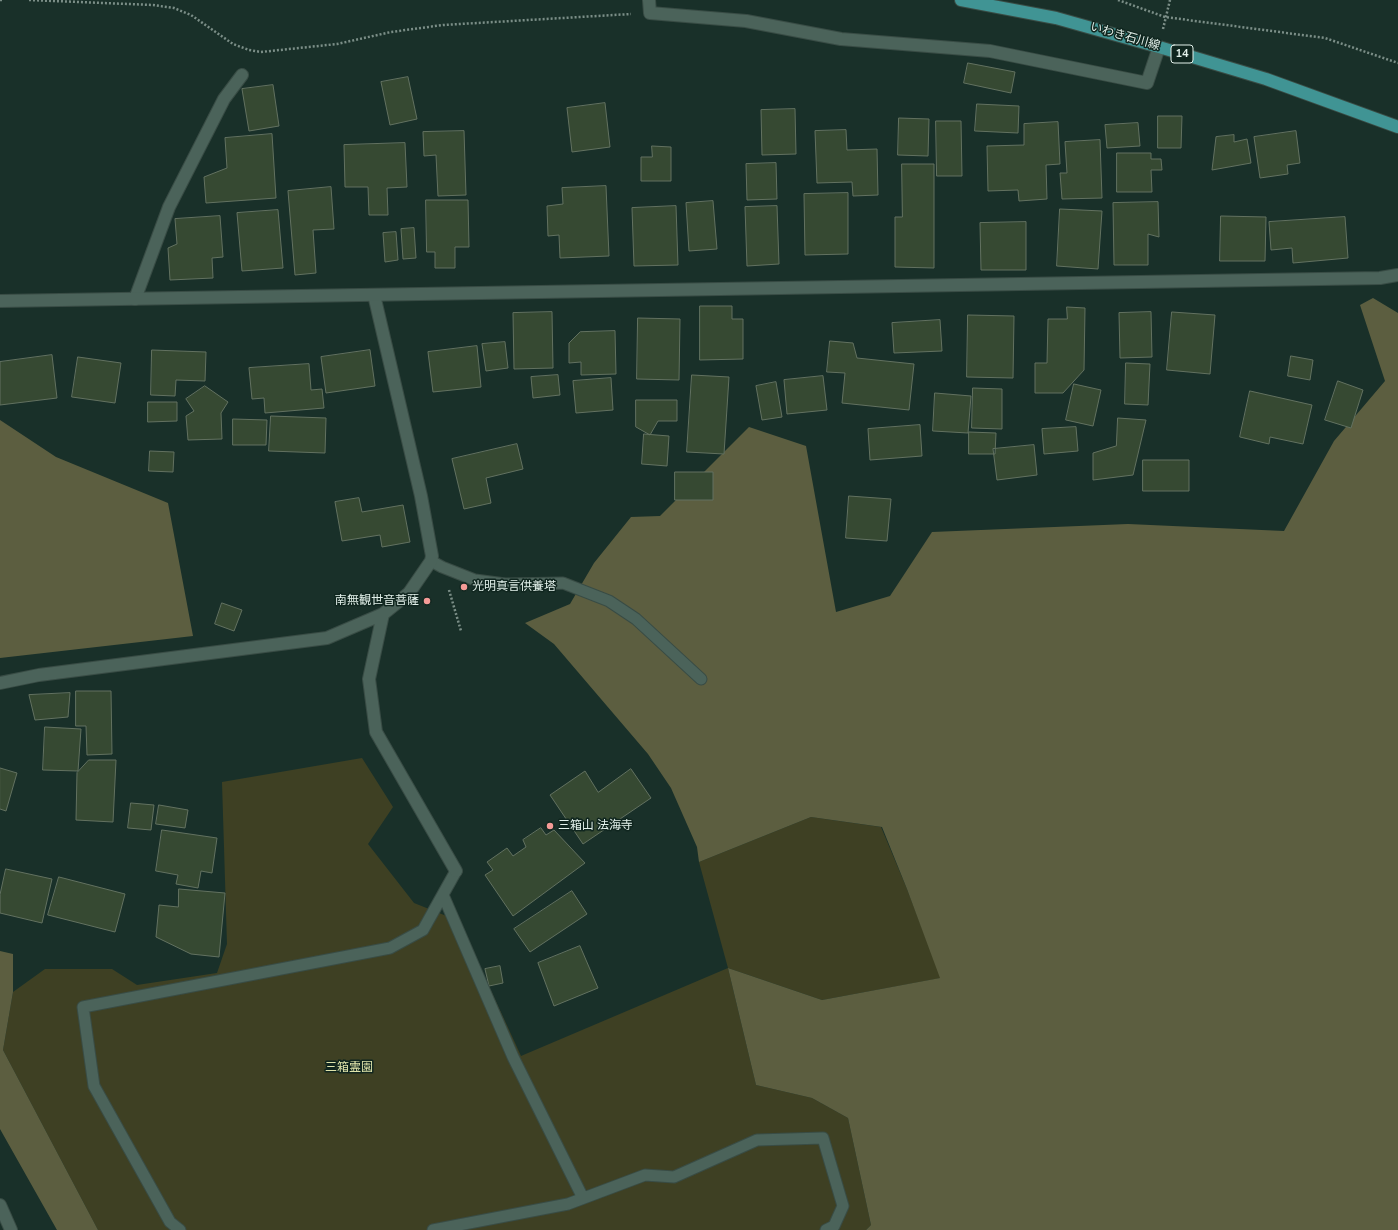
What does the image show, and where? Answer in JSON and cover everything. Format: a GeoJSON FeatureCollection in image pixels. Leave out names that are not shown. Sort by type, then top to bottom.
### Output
{"type":"FeatureCollection","features":[{"type":"Feature","properties":{"kind":"main road","name":"いわき石川線"},"geometry":{"type":"LineString","coordinates":[[961,0],[1056,18],[1159,47],[1266,79],[1398,127]]}},
{"type":"Feature","properties":{"kind":"street"},"geometry":{"type":"LineString","coordinates":[[649,0],[650,13],[746,20],[841,39],[990,51],[1147,83],[1159,47]]}},
{"type":"Feature","properties":{"kind":"street"},"geometry":{"type":"LineString","coordinates":[[135,299],[169,206],[224,99],[242,75]]}},
{"type":"Feature","properties":{"kind":"street"},"geometry":{"type":"LineString","coordinates":[[0,301],[1372,278],[1398,275]]}},
{"type":"Feature","properties":{"kind":"street"},"geometry":{"type":"LineString","coordinates":[[0,683],[47,674],[327,638],[383,614],[409,593],[431,561],[432,556],[421,496],[374,295]]}},
{"type":"Feature","properties":{"kind":"street"},"geometry":{"type":"LineString","coordinates":[[383,614],[369,679],[376,732],[456,871]]}},
{"type":"Feature","properties":{"kind":"street"},"geometry":{"type":"LineString","coordinates":[[0,1205],[11,1230]]}},
{"type":"Feature","properties":{"kind":"lane"},"geometry":{"type":"LineString","coordinates":[[431,561],[475,580],[505,584],[564,583],[609,601],[636,619],[701,679]]}},
{"type":"Feature","properties":{"kind":"lane"},"geometry":{"type":"LineString","coordinates":[[180,1230],[170,1222],[94,1086],[83,1007],[390,948],[423,930],[456,871]]}},
{"type":"Feature","properties":{"kind":"lane"},"geometry":{"type":"LineString","coordinates":[[443,895],[513,1058],[583,1198]]}},
{"type":"Feature","properties":{"kind":"lane"},"geometry":{"type":"LineString","coordinates":[[433,1230],[568,1204],[645,1175],[674,1177],[757,1140],[823,1138],[843,1206],[834,1226],[826,1230]]}},
{"type":"Feature","properties":{"kind":"path"},"geometry":{"type":"LineString","coordinates":[[29,0],[153,5],[174,8],[191,15],[233,44],[249,50],[261,52],[337,44],[391,32],[443,26],[650,13]]}},
{"type":"Feature","properties":{"kind":"path"},"geometry":{"type":"LineString","coordinates":[[1118,0],[1165,17],[1325,38],[1398,63]]}},
{"type":"Feature","properties":{"kind":"path"},"geometry":{"type":"LineString","coordinates":[[1159,47],[1170,0]]}},
{"type":"Feature","properties":{"kind":"path"},"geometry":{"type":"LineString","coordinates":[[442,567],[461,631]]}},
{"type":"Feature","properties":{"kind":"green space"},"geometry":{"type":"Polygon","coordinates":[[[1373,298],[1398,313],[1398,1230],[866,1230],[871,1225],[848,1118],[812,1098],[756,1085],[728,968],[822,1000],[940,978],[882,827],[811,817],[699,862],[697,847],[671,788],[648,754],[554,644],[525,623],[570,604],[594,563],[631,517],[660,516],[749,427],[806,446],[836,612],[890,596],[932,532],[1128,524],[1284,531],[1334,441],[1385,381],[1360,305],[1373,298]]]}},
{"type":"Feature","properties":{"kind":"green space"},"geometry":{"type":"Polygon","coordinates":[[[0,420],[56,457],[168,503],[193,636],[0,658],[0,420]]]}},
{"type":"Feature","properties":{"kind":"green space","name":"三箱霊園"},"geometry":{"type":"Polygon","coordinates":[[[362,758],[393,807],[368,844],[414,903],[459,921],[521,1056],[728,968],[756,1085],[812,1098],[848,1118],[871,1225],[866,1230],[98,1230],[3,1050],[13,992],[45,969],[112,969],[137,985],[217,973],[227,944],[222,782],[362,758]]]}},
{"type":"Feature","properties":{"kind":"green space"},"geometry":{"type":"Polygon","coordinates":[[[811,817],[881,827],[907,889],[941,978],[822,1000],[728,968],[699,862],[811,817]]]}},
{"type":"Feature","properties":{"kind":"green space"},"geometry":{"type":"Polygon","coordinates":[[[0,951],[13,954],[13,992],[3,1050],[98,1230],[57,1230],[0,1129],[0,951]]]}},
{"type":"Feature","properties":{"kind":"building"},"geometry":{"type":"Polygon","coordinates":[[[968,63],[1015,72],[1011,93],[964,83],[968,63]]]}},
{"type":"Feature","properties":{"kind":"building"},"geometry":{"type":"Polygon","coordinates":[[[408,77],[417,119],[390,125],[381,82],[408,77]]]}},
{"type":"Feature","properties":{"kind":"building"},"geometry":{"type":"Polygon","coordinates":[[[273,85],[279,126],[249,131],[242,89],[273,85]]]}},
{"type":"Feature","properties":{"kind":"building"},"geometry":{"type":"Polygon","coordinates":[[[605,103],[610,147],[572,152],[567,108],[605,103]]]}},
{"type":"Feature","properties":{"kind":"building"},"geometry":{"type":"Polygon","coordinates":[[[977,104],[1019,106],[1018,133],[975,131],[977,104]]]}},
{"type":"Feature","properties":{"kind":"building"},"geometry":{"type":"Polygon","coordinates":[[[795,109],[796,154],[762,155],[761,110],[795,109]]]}},
{"type":"Feature","properties":{"kind":"building"},"geometry":{"type":"Polygon","coordinates":[[[1158,116],[1182,116],[1181,148],[1158,148],[1158,116]]]}},
{"type":"Feature","properties":{"kind":"building"},"geometry":{"type":"Polygon","coordinates":[[[899,118],[929,119],[928,156],[898,155],[899,118]]]}},
{"type":"Feature","properties":{"kind":"building"},"geometry":{"type":"Polygon","coordinates":[[[936,121],[961,121],[962,176],[937,176],[936,121]]]}},
{"type":"Feature","properties":{"kind":"building"},"geometry":{"type":"Polygon","coordinates":[[[1058,122],[1060,164],[1046,165],[1047,199],[1019,201],[1018,190],[988,191],[987,146],[1024,145],[1024,124],[1058,122]]]}},
{"type":"Feature","properties":{"kind":"building"},"geometry":{"type":"Polygon","coordinates":[[[1138,123],[1140,146],[1107,148],[1105,125],[1138,123]]]}},
{"type":"Feature","properties":{"kind":"building"},"geometry":{"type":"Polygon","coordinates":[[[846,130],[847,150],[877,149],[878,195],[853,196],[852,182],[817,183],[815,131],[846,130]]]}},
{"type":"Feature","properties":{"kind":"building"},"geometry":{"type":"Polygon","coordinates":[[[464,131],[466,195],[438,196],[436,155],[424,156],[423,132],[464,131]]]}},
{"type":"Feature","properties":{"kind":"building"},"geometry":{"type":"Polygon","coordinates":[[[1296,131],[1300,163],[1287,165],[1288,174],[1260,178],[1254,137],[1296,131]]]}},
{"type":"Feature","properties":{"kind":"building"},"geometry":{"type":"Polygon","coordinates":[[[272,134],[276,198],[206,203],[204,177],[227,168],[225,138],[272,134]]]}},
{"type":"Feature","properties":{"kind":"building"},"geometry":{"type":"Polygon","coordinates":[[[1234,135],[1234,142],[1247,139],[1251,163],[1212,170],[1216,137],[1234,135]]]}},
{"type":"Feature","properties":{"kind":"building"},"geometry":{"type":"Polygon","coordinates":[[[1100,140],[1102,198],[1062,199],[1060,173],[1067,173],[1065,142],[1100,140]]]}},
{"type":"Feature","properties":{"kind":"building"},"geometry":{"type":"Polygon","coordinates":[[[405,143],[407,187],[387,188],[388,215],[369,215],[368,187],[345,187],[344,145],[405,143]]]}},
{"type":"Feature","properties":{"kind":"building"},"geometry":{"type":"Polygon","coordinates":[[[652,146],[671,147],[671,181],[641,181],[641,157],[652,157],[652,146]]]}},
{"type":"Feature","properties":{"kind":"building"},"geometry":{"type":"Polygon","coordinates":[[[1117,153],[1151,153],[1151,159],[1161,159],[1162,170],[1151,170],[1152,192],[1117,192],[1117,153]]]}},
{"type":"Feature","properties":{"kind":"building"},"geometry":{"type":"Polygon","coordinates":[[[776,163],[777,199],[747,200],[746,164],[776,163]]]}},
{"type":"Feature","properties":{"kind":"building"},"geometry":{"type":"Polygon","coordinates":[[[902,164],[934,164],[934,268],[895,267],[895,217],[902,217],[902,164]]]}},
{"type":"Feature","properties":{"kind":"building"},"geometry":{"type":"Polygon","coordinates":[[[606,186],[609,256],[560,258],[559,235],[548,236],[547,206],[563,204],[562,188],[606,186]]]}},
{"type":"Feature","properties":{"kind":"building"},"geometry":{"type":"Polygon","coordinates":[[[331,187],[334,229],[313,230],[316,273],[295,275],[288,191],[331,187]]]}},
{"type":"Feature","properties":{"kind":"building"},"geometry":{"type":"Polygon","coordinates":[[[848,193],[848,254],[805,255],[804,194],[848,193]]]}},
{"type":"Feature","properties":{"kind":"building"},"geometry":{"type":"Polygon","coordinates":[[[426,200],[468,200],[469,247],[455,247],[455,268],[435,268],[435,252],[427,252],[426,200]]]}},
{"type":"Feature","properties":{"kind":"building"},"geometry":{"type":"Polygon","coordinates":[[[713,201],[717,249],[689,251],[686,203],[713,201]]]}},
{"type":"Feature","properties":{"kind":"building"},"geometry":{"type":"Polygon","coordinates":[[[1158,202],[1159,237],[1148,234],[1148,265],[1114,265],[1113,203],[1158,202]]]}},
{"type":"Feature","properties":{"kind":"building"},"geometry":{"type":"Polygon","coordinates":[[[676,206],[678,265],[634,266],[632,208],[676,206]]]}},
{"type":"Feature","properties":{"kind":"building"},"geometry":{"type":"Polygon","coordinates":[[[777,206],[779,264],[747,266],[745,207],[777,206]]]}},
{"type":"Feature","properties":{"kind":"building"},"geometry":{"type":"Polygon","coordinates":[[[1060,209],[1102,211],[1098,269],[1057,266],[1060,209]]]}},
{"type":"Feature","properties":{"kind":"building"},"geometry":{"type":"Polygon","coordinates":[[[278,210],[283,268],[242,271],[237,213],[278,210]]]}},
{"type":"Feature","properties":{"kind":"building"},"geometry":{"type":"Polygon","coordinates":[[[220,216],[223,257],[212,258],[213,278],[170,280],[168,248],[177,244],[175,219],[220,216]]]}},
{"type":"Feature","properties":{"kind":"building"},"geometry":{"type":"Polygon","coordinates":[[[1221,216],[1266,217],[1265,261],[1220,261],[1221,216]]]}},
{"type":"Feature","properties":{"kind":"building"},"geometry":{"type":"Polygon","coordinates":[[[1345,217],[1348,258],[1293,263],[1292,248],[1271,250],[1269,222],[1345,217]]]}},
{"type":"Feature","properties":{"kind":"building"},"geometry":{"type":"Polygon","coordinates":[[[1026,222],[1026,270],[981,270],[980,223],[1026,222]]]}},
{"type":"Feature","properties":{"kind":"building"},"geometry":{"type":"Polygon","coordinates":[[[414,228],[416,258],[403,259],[401,229],[414,228]]]}},
{"type":"Feature","properties":{"kind":"building"},"geometry":{"type":"Polygon","coordinates":[[[396,232],[398,260],[385,262],[383,233],[396,232]]]}},
{"type":"Feature","properties":{"kind":"building"},"geometry":{"type":"Polygon","coordinates":[[[700,306],[732,306],[732,319],[743,319],[743,359],[700,360],[700,306]]]}},
{"type":"Feature","properties":{"kind":"building"},"geometry":{"type":"Polygon","coordinates":[[[1067,307],[1085,308],[1084,370],[1063,393],[1035,393],[1035,363],[1047,363],[1048,319],[1067,319],[1067,307]]]}},
{"type":"Feature","properties":{"kind":"building"},"geometry":{"type":"Polygon","coordinates":[[[552,312],[553,368],[514,369],[513,313],[552,312]]]}},
{"type":"Feature","properties":{"kind":"building"},"geometry":{"type":"Polygon","coordinates":[[[1151,312],[1152,357],[1120,358],[1119,313],[1151,312]]]}},
{"type":"Feature","properties":{"kind":"building"},"geometry":{"type":"Polygon","coordinates":[[[1172,312],[1215,315],[1210,374],[1167,370],[1172,312]]]}},
{"type":"Feature","properties":{"kind":"building"},"geometry":{"type":"Polygon","coordinates":[[[968,315],[1014,316],[1013,378],[967,377],[968,315]]]}},
{"type":"Feature","properties":{"kind":"building"},"geometry":{"type":"Polygon","coordinates":[[[638,318],[680,319],[679,380],[637,379],[638,318]]]}},
{"type":"Feature","properties":{"kind":"building"},"geometry":{"type":"Polygon","coordinates":[[[940,320],[942,351],[894,353],[892,323],[940,320]]]}},
{"type":"Feature","properties":{"kind":"building"},"geometry":{"type":"Polygon","coordinates":[[[615,331],[616,374],[581,375],[581,362],[569,363],[569,343],[580,332],[615,331]]]}},
{"type":"Feature","properties":{"kind":"building"},"geometry":{"type":"Polygon","coordinates":[[[830,341],[853,343],[857,358],[914,364],[909,410],[842,403],[845,373],[827,372],[830,341]]]}},
{"type":"Feature","properties":{"kind":"building"},"geometry":{"type":"Polygon","coordinates":[[[505,342],[508,368],[486,371],[482,344],[505,342]]]}},
{"type":"Feature","properties":{"kind":"building"},"geometry":{"type":"Polygon","coordinates":[[[477,346],[481,387],[433,392],[428,352],[477,346]]]}},
{"type":"Feature","properties":{"kind":"building"},"geometry":{"type":"Polygon","coordinates":[[[152,350],[206,352],[205,381],[176,380],[175,396],[151,395],[152,350]]]}},
{"type":"Feature","properties":{"kind":"building"},"geometry":{"type":"Polygon","coordinates":[[[370,350],[375,386],[326,393],[321,357],[370,350]]]}},
{"type":"Feature","properties":{"kind":"building"},"geometry":{"type":"Polygon","coordinates":[[[52,355],[57,398],[0,405],[0,362],[52,355]]]}},
{"type":"Feature","properties":{"kind":"building"},"geometry":{"type":"Polygon","coordinates":[[[1291,356],[1313,360],[1310,380],[1288,376],[1291,356]]]}},
{"type":"Feature","properties":{"kind":"building"},"geometry":{"type":"Polygon","coordinates":[[[78,357],[121,363],[115,403],[72,397],[78,357]]]}},
{"type":"Feature","properties":{"kind":"building"},"geometry":{"type":"Polygon","coordinates":[[[1126,363],[1150,364],[1148,405],[1125,404],[1126,363]]]}},
{"type":"Feature","properties":{"kind":"building"},"geometry":{"type":"Polygon","coordinates":[[[309,364],[311,390],[322,389],[324,408],[265,413],[264,398],[252,399],[249,368],[309,364]]]}},
{"type":"Feature","properties":{"kind":"building"},"geometry":{"type":"Polygon","coordinates":[[[558,375],[560,395],[533,398],[531,377],[558,375]]]}},
{"type":"Feature","properties":{"kind":"building"},"geometry":{"type":"Polygon","coordinates":[[[692,375],[729,377],[724,454],[687,452],[692,375]]]}},
{"type":"Feature","properties":{"kind":"building"},"geometry":{"type":"Polygon","coordinates":[[[823,376],[827,410],[787,414],[784,380],[823,376]]]}},
{"type":"Feature","properties":{"kind":"building"},"geometry":{"type":"Polygon","coordinates":[[[611,378],[613,410],[576,413],[573,381],[611,378]]]}},
{"type":"Feature","properties":{"kind":"building"},"geometry":{"type":"Polygon","coordinates":[[[1338,381],[1363,390],[1351,428],[1325,420],[1338,381]]]}},
{"type":"Feature","properties":{"kind":"building"},"geometry":{"type":"Polygon","coordinates":[[[776,382],[782,417],[762,420],[756,386],[776,382]]]}},
{"type":"Feature","properties":{"kind":"building"},"geometry":{"type":"Polygon","coordinates":[[[1074,384],[1101,390],[1093,426],[1066,420],[1074,384]]]}},
{"type":"Feature","properties":{"kind":"building"},"geometry":{"type":"Polygon","coordinates":[[[205,386],[228,402],[221,413],[222,439],[188,440],[186,416],[194,411],[186,399],[205,386]]]}},
{"type":"Feature","properties":{"kind":"building"},"geometry":{"type":"Polygon","coordinates":[[[973,388],[1002,389],[1002,429],[972,428],[973,388]]]}},
{"type":"Feature","properties":{"kind":"building"},"geometry":{"type":"Polygon","coordinates":[[[1250,391],[1312,405],[1303,444],[1270,437],[1269,444],[1240,437],[1250,391]]]}},
{"type":"Feature","properties":{"kind":"building"},"geometry":{"type":"Polygon","coordinates":[[[935,393],[971,396],[968,433],[933,431],[935,393]]]}},
{"type":"Feature","properties":{"kind":"building"},"geometry":{"type":"Polygon","coordinates":[[[636,400],[677,400],[677,421],[658,421],[650,435],[636,427],[636,400]]]}},
{"type":"Feature","properties":{"kind":"building"},"geometry":{"type":"Polygon","coordinates":[[[148,402],[177,402],[177,421],[148,422],[148,402]]]}},
{"type":"Feature","properties":{"kind":"building"},"geometry":{"type":"Polygon","coordinates":[[[271,416],[326,418],[325,453],[269,451],[271,416]]]}},
{"type":"Feature","properties":{"kind":"building"},"geometry":{"type":"Polygon","coordinates":[[[1118,418],[1146,420],[1133,475],[1093,480],[1093,453],[1116,446],[1118,418]]]}},
{"type":"Feature","properties":{"kind":"building"},"geometry":{"type":"Polygon","coordinates":[[[233,419],[267,420],[266,445],[233,445],[233,419]]]}},
{"type":"Feature","properties":{"kind":"building"},"geometry":{"type":"Polygon","coordinates":[[[920,425],[922,456],[870,460],[868,429],[920,425]]]}},
{"type":"Feature","properties":{"kind":"building"},"geometry":{"type":"Polygon","coordinates":[[[1076,427],[1078,451],[1044,454],[1042,429],[1076,427]]]}},
{"type":"Feature","properties":{"kind":"building"},"geometry":{"type":"Polygon","coordinates":[[[969,432],[996,433],[995,454],[969,454],[969,432]]]}},
{"type":"Feature","properties":{"kind":"building"},"geometry":{"type":"Polygon","coordinates":[[[644,434],[669,436],[667,466],[642,464],[644,434]]]}},
{"type":"Feature","properties":{"kind":"building"},"geometry":{"type":"Polygon","coordinates":[[[517,444],[523,469],[486,478],[491,503],[464,509],[452,459],[517,444]]]}},
{"type":"Feature","properties":{"kind":"building"},"geometry":{"type":"Polygon","coordinates":[[[1034,445],[1037,475],[997,480],[993,449],[1034,445]]]}},
{"type":"Feature","properties":{"kind":"building"},"geometry":{"type":"Polygon","coordinates":[[[150,451],[174,452],[173,472],[149,471],[150,451]]]}},
{"type":"Feature","properties":{"kind":"building"},"geometry":{"type":"Polygon","coordinates":[[[1143,460],[1189,460],[1189,491],[1143,491],[1143,460]]]}},
{"type":"Feature","properties":{"kind":"building"},"geometry":{"type":"Polygon","coordinates":[[[675,472],[713,472],[713,500],[675,500],[675,472]]]}},
{"type":"Feature","properties":{"kind":"building"},"geometry":{"type":"Polygon","coordinates":[[[849,496],[891,499],[887,541],[846,538],[849,496]]]}},
{"type":"Feature","properties":{"kind":"building"},"geometry":{"type":"Polygon","coordinates":[[[359,498],[362,512],[403,505],[410,542],[382,547],[380,535],[342,541],[335,502],[359,498]]]}},
{"type":"Feature","properties":{"kind":"building"},"geometry":{"type":"Polygon","coordinates":[[[222,603],[242,610],[234,631],[215,624],[222,603]]]}},
{"type":"Feature","properties":{"kind":"building"},"geometry":{"type":"Polygon","coordinates":[[[76,691],[111,691],[112,754],[87,755],[86,726],[76,726],[76,691]]]}},
{"type":"Feature","properties":{"kind":"building"},"geometry":{"type":"Polygon","coordinates":[[[70,693],[68,717],[35,720],[29,695],[70,693]]]}},
{"type":"Feature","properties":{"kind":"building"},"geometry":{"type":"Polygon","coordinates":[[[45,727],[81,729],[78,771],[43,770],[45,727]]]}},
{"type":"Feature","properties":{"kind":"building"},"geometry":{"type":"Polygon","coordinates":[[[89,760],[116,760],[113,822],[76,820],[77,773],[89,760]]]}},
{"type":"Feature","properties":{"kind":"building"},"geometry":{"type":"Polygon","coordinates":[[[0,768],[17,773],[6,811],[0,809],[0,768]]]}},
{"type":"Feature","properties":{"kind":"building"},"geometry":{"type":"Polygon","coordinates":[[[631,769],[651,798],[583,844],[550,795],[585,771],[598,792],[631,769]]]}},
{"type":"Feature","properties":{"kind":"building"},"geometry":{"type":"Polygon","coordinates":[[[131,803],[154,805],[151,830],[128,828],[131,803]]]}},
{"type":"Feature","properties":{"kind":"building"},"geometry":{"type":"Polygon","coordinates":[[[159,805],[188,810],[185,828],[156,824],[159,805]]]}},
{"type":"Feature","properties":{"kind":"building"},"geometry":{"type":"Polygon","coordinates":[[[541,828],[546,835],[554,830],[585,863],[513,916],[485,875],[493,870],[487,862],[507,848],[513,856],[526,847],[523,840],[541,828]]]}},
{"type":"Feature","properties":{"kind":"building"},"geometry":{"type":"Polygon","coordinates":[[[162,830],[217,838],[212,873],[201,871],[198,888],[176,884],[178,875],[156,871],[162,830]]]}},
{"type":"Feature","properties":{"kind":"building"},"geometry":{"type":"Polygon","coordinates":[[[6,869],[52,879],[42,923],[0,913],[0,895],[6,869]]]}},
{"type":"Feature","properties":{"kind":"building"},"geometry":{"type":"Polygon","coordinates":[[[59,877],[125,894],[115,932],[48,915],[59,877]]]}},
{"type":"Feature","properties":{"kind":"building"},"geometry":{"type":"Polygon","coordinates":[[[179,889],[225,893],[219,957],[191,954],[156,937],[159,905],[178,907],[179,889]]]}},
{"type":"Feature","properties":{"kind":"building"},"geometry":{"type":"Polygon","coordinates":[[[572,891],[587,914],[530,952],[514,929],[572,891]]]}},
{"type":"Feature","properties":{"kind":"building"},"geometry":{"type":"Polygon","coordinates":[[[580,946],[598,988],[554,1006],[538,963],[580,946]]]}},
{"type":"Feature","properties":{"kind":"building"},"geometry":{"type":"Polygon","coordinates":[[[500,966],[503,983],[489,986],[485,969],[500,966]]]}},
{"type":"Feature","properties":{"kind":"place","name":"光明真言供養塔"},"geometry":{"type":"Point","coordinates":[464,587]}},
{"type":"Feature","properties":{"kind":"place","name":"南無観世音菩薩"},"geometry":{"type":"Point","coordinates":[427,601]}},
{"type":"Feature","properties":{"kind":"place","name":"三箱山 法海寺"},"geometry":{"type":"Point","coordinates":[550,826]}}]}
